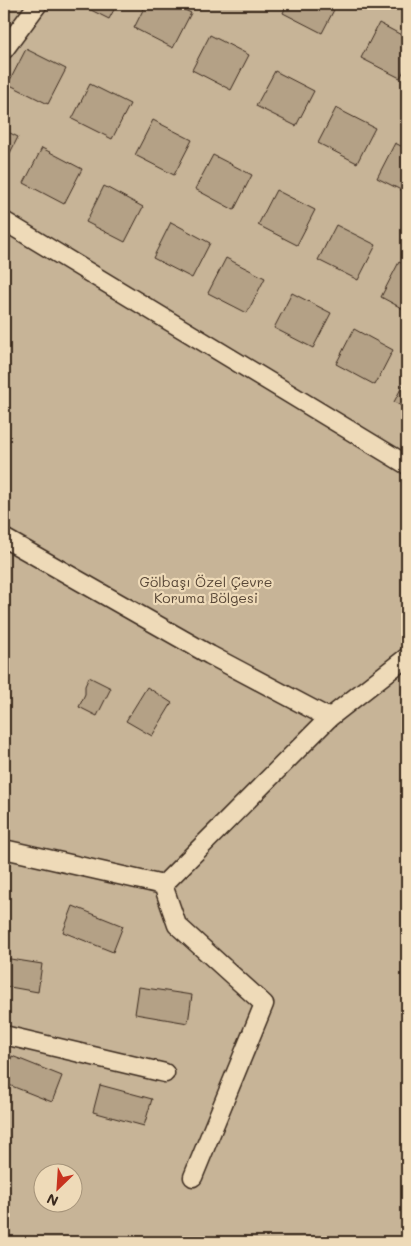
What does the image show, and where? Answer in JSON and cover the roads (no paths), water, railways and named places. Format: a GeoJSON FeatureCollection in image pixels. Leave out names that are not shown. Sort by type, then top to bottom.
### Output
{"type":"FeatureCollection","features":[{"type":"Feature","properties":{"kind":"street"},"geometry":{"type":"LineString","coordinates":[[4,50],[38,4]]}},
{"type":"Feature","properties":{"kind":"street"},"geometry":{"type":"LineString","coordinates":[[4,221],[407,465]]}},
{"type":"Feature","properties":{"kind":"street"},"geometry":{"type":"LineString","coordinates":[[4,538],[210,655],[329,718]]}},
{"type":"Feature","properties":{"kind":"street"},"geometry":{"type":"LineString","coordinates":[[163,885],[329,718],[407,657]]}},
{"type":"Feature","properties":{"kind":"street"},"geometry":{"type":"LineString","coordinates":[[4,849],[163,885]]}},
{"type":"Feature","properties":{"kind":"street"},"geometry":{"type":"LineString","coordinates":[[163,885],[177,925],[264,1004],[193,1176]]}},
{"type":"Feature","properties":{"kind":"street"},"geometry":{"type":"LineString","coordinates":[[4,1035],[165,1073]]}},
{"type":"Feature","properties":{"kind":"park label","name":"Gölbaşı Özel Çevre Koruma Bölgesi"},"geometry":{"type":"Point","coordinates":[206,590]}}]}
